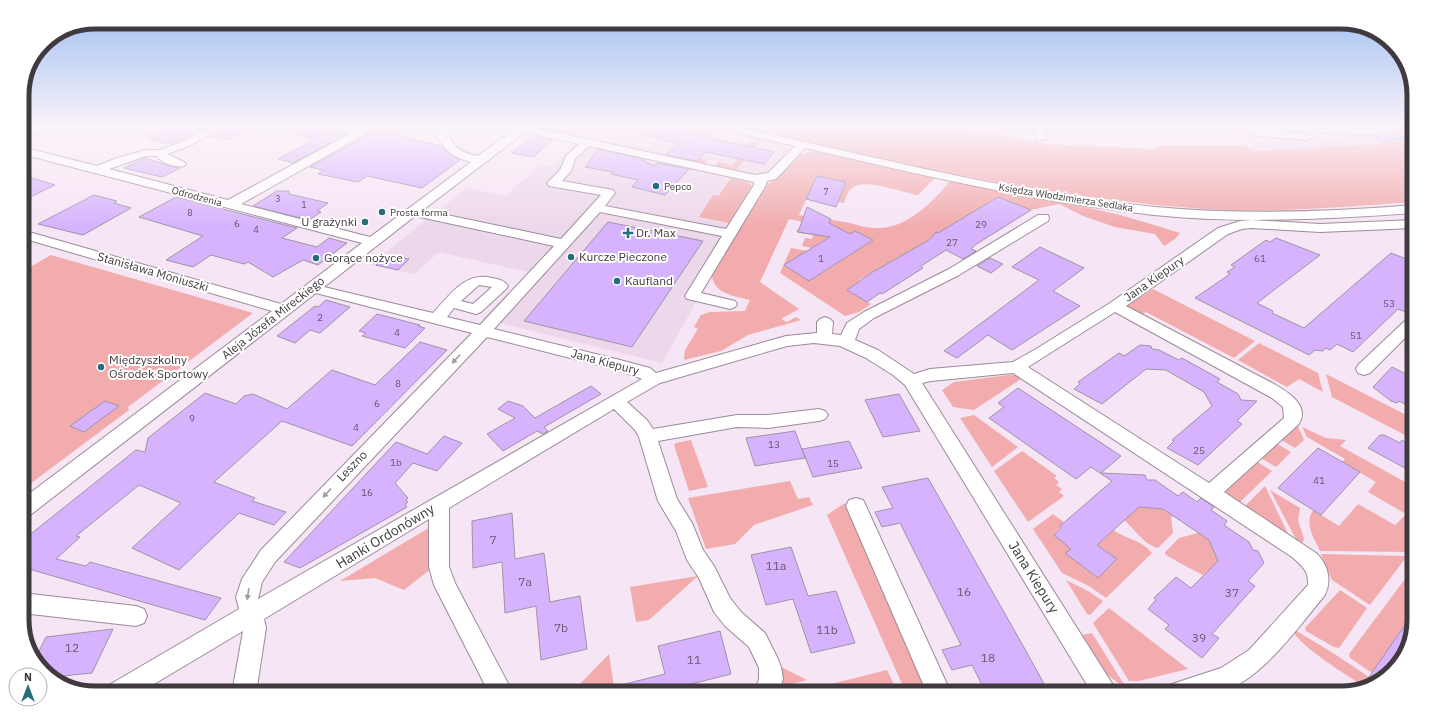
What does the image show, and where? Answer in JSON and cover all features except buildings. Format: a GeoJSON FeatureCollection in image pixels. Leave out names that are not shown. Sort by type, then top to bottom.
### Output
{"type":"FeatureCollection","features":[{"type":"Feature","properties":{"kind":"street","name":"Odrodzenia"},"geometry":{"type":"LineString","coordinates":[[61,160],[372,242]]}},
{"type":"Feature","properties":{"kind":"street"},"geometry":{"type":"LineString","coordinates":[[98,170],[122,160]]}},
{"type":"Feature","properties":{"kind":"street"},"geometry":{"type":"LineString","coordinates":[[171,160],[180,164]]}},
{"type":"Feature","properties":{"kind":"street"},"geometry":{"type":"LineString","coordinates":[[229,205],[309,160]]}},
{"type":"Feature","properties":{"kind":"street","name":"Aleja Józefa Mireckiego"},"geometry":{"type":"LineString","coordinates":[[29,505],[481,160]]}},
{"type":"Feature","properties":{"kind":"street","name":"Leszno"},"geometry":{"type":"LineString","coordinates":[[245,686],[255,628],[250,615],[247,597],[252,579],[268,556],[484,331],[609,193],[553,183],[565,171],[569,160]]}},
{"type":"Feature","properties":{"kind":"street"},"geometry":{"type":"LineString","coordinates":[[669,160],[738,176],[761,179],[769,178],[788,160]]}},
{"type":"Feature","properties":{"kind":"street","name":"Księdza Włodzimierza Sedlaka"},"geometry":{"type":"LineString","coordinates":[[878,160],[1014,190],[1084,202],[1156,211],[1258,216],[1334,216],[1407,210]]}},
{"type":"Feature","properties":{"kind":"street"},"geometry":{"type":"LineString","coordinates":[[730,304],[692,296],[760,185],[761,179]]}},
{"type":"Feature","properties":{"kind":"street"},"geometry":{"type":"LineString","coordinates":[[597,208],[730,234]]}},
{"type":"Feature","properties":{"kind":"street"},"geometry":{"type":"LineString","coordinates":[[412,212],[564,244]]}},
{"type":"Feature","properties":{"kind":"street"},"geometry":{"type":"LineString","coordinates":[[846,342],[852,326],[864,318],[954,272],[1044,218]]}},
{"type":"Feature","properties":{"kind":"street","name":"Jana Kiepury"},"geometry":{"type":"LineString","coordinates":[[911,381],[930,375],[1016,367],[1042,353],[1115,306],[1223,231],[1240,225],[1320,228],[1407,226]]}},
{"type":"Feature","properties":{"kind":"street","name":"Stanisława Moniuszki"},"geometry":{"type":"LineString","coordinates":[[29,236],[284,310]]}},
{"type":"Feature","properties":{"kind":"street","name":"Jana Kiepury"},"geometry":{"type":"LineString","coordinates":[[312,288],[620,365],[644,372],[654,379],[786,341],[803,338],[825,330],[881,359],[911,381],[972,475],[1101,686]]}},
{"type":"Feature","properties":{"kind":"street"},"geometry":{"type":"LineString","coordinates":[[436,319],[452,303]]}},
{"type":"Feature","properties":{"kind":"street"},"geometry":{"type":"LineString","coordinates":[[1115,306],[1268,388],[1286,399],[1293,407],[1295,411],[1293,420],[1211,493]]}},
{"type":"Feature","properties":{"kind":"street"},"geometry":{"type":"LineString","coordinates":[[1364,369],[1407,327]]}},
{"type":"Feature","properties":{"kind":"street"},"geometry":{"type":"LineString","coordinates":[[1016,367],[1211,493],[1310,560],[1319,574],[1318,588],[1257,658],[1227,678],[1200,686]]}},
{"type":"Feature","properties":{"kind":"street","name":"Hanki Ordonówny"},"geometry":{"type":"LineString","coordinates":[[129,686],[654,379]]}},
{"type":"Feature","properties":{"kind":"street"},"geometry":{"type":"LineString","coordinates":[[616,401],[641,425],[648,436],[668,500],[685,529],[694,554],[707,572],[722,605],[733,619],[757,640],[770,667],[771,679],[768,686]]}},
{"type":"Feature","properties":{"kind":"street"},"geometry":{"type":"LineString","coordinates":[[648,436],[737,421],[750,423],[768,422],[819,415]]}},
{"type":"Feature","properties":{"kind":"street"},"geometry":{"type":"LineString","coordinates":[[439,504],[439,567],[445,585],[497,686]]}},
{"type":"Feature","properties":{"kind":"street"},"geometry":{"type":"LineString","coordinates":[[856,506],[936,686]]}},
{"type":"Feature","properties":{"kind":"street"},"geometry":{"type":"LineString","coordinates":[[29,604],[70,610],[136,616]]}},
{"type":"Feature","properties":{"kind":"shaded area"},"geometry":{"type":"Polygon","coordinates":[[[557,160],[653,160],[731,178],[699,217],[742,225],[710,277],[662,363],[482,319],[528,272],[439,252],[414,274],[370,265],[466,188],[505,196],[541,165],[550,167],[557,160]]]}},
{"type":"Feature","properties":{"kind":"shaded area"},"geometry":{"type":"Polygon","coordinates":[[[690,160],[708,160],[705,163],[690,160]]]}},
{"type":"Feature","properties":{"kind":"shaded area"},"geometry":{"type":"Polygon","coordinates":[[[711,160],[781,160],[769,173],[757,175],[735,172],[738,166],[711,160]]]}},
{"type":"Feature","properties":{"kind":"shaded area"},"geometry":{"type":"Polygon","coordinates":[[[737,160],[745,160],[736,170],[715,166],[718,162],[732,165],[737,160]]]}},
{"type":"Feature","properties":{"kind":"shaded area"},"geometry":{"type":"Polygon","coordinates":[[[794,160],[857,160],[935,178],[918,195],[883,186],[864,184],[857,185],[850,190],[844,203],[838,202],[845,182],[817,176],[799,215],[867,227],[886,227],[897,225],[907,220],[917,214],[935,198],[950,181],[1105,211],[1180,233],[1175,239],[1164,246],[1155,234],[1115,227],[1083,216],[1059,204],[1031,210],[997,197],[902,257],[900,256],[859,280],[861,282],[847,290],[871,304],[859,312],[845,316],[780,273],[791,248],[808,251],[784,265],[809,281],[873,240],[855,231],[850,234],[839,229],[789,219],[760,282],[799,309],[781,319],[787,322],[796,317],[801,320],[748,335],[721,351],[684,360],[685,350],[698,329],[694,327],[701,315],[710,312],[745,311],[750,300],[725,293],[719,289],[715,285],[712,272],[768,184],[779,177],[794,160]]]}},
{"type":"Feature","properties":{"kind":"shaded area"},"geometry":{"type":"Polygon","coordinates":[[[888,160],[1407,160],[1407,203],[1309,209],[1204,209],[1145,204],[1086,196],[968,177],[888,160]]]}},
{"type":"Feature","properties":{"kind":"shaded area"},"geometry":{"type":"Polygon","coordinates":[[[731,178],[747,182],[752,186],[729,223],[699,217],[713,195],[718,196],[731,178]]]}},
{"type":"Feature","properties":{"kind":"shaded area"},"geometry":{"type":"Polygon","coordinates":[[[796,230],[825,231],[833,235],[812,248],[802,246],[805,238],[812,239],[813,235],[798,233],[796,230]]]}},
{"type":"Feature","properties":{"kind":"shaded area","name":"Międzyszkolny Ośrodek Sportowy"},"geometry":{"type":"Polygon","coordinates":[[[51,255],[253,313],[128,407],[129,410],[29,485],[30,267],[51,255]]]}},
{"type":"Feature","properties":{"kind":"shaded area"},"geometry":{"type":"Polygon","coordinates":[[[1153,289],[1255,341],[1234,358],[1146,312],[1138,317],[1125,307],[1153,289]]]}},
{"type":"Feature","properties":{"kind":"shaded area"},"geometry":{"type":"Polygon","coordinates":[[[1259,343],[1318,373],[1323,392],[1299,379],[1287,387],[1238,360],[1259,343]]]}},
{"type":"Feature","properties":{"kind":"shaded area"},"geometry":{"type":"Polygon","coordinates":[[[1326,374],[1407,415],[1407,433],[1405,435],[1332,397],[1326,374]]]}},
{"type":"Feature","properties":{"kind":"shaded area"},"geometry":{"type":"Polygon","coordinates":[[[1016,375],[1021,379],[974,410],[953,407],[942,390],[954,382],[1016,375]]]}},
{"type":"Feature","properties":{"kind":"shaded area"},"geometry":{"type":"Polygon","coordinates":[[[974,415],[1018,447],[992,467],[960,418],[974,415]]]}},
{"type":"Feature","properties":{"kind":"shaded area"},"geometry":{"type":"Polygon","coordinates":[[[1290,426],[1298,426],[1304,440],[1295,448],[1278,438],[1290,426]]]}},
{"type":"Feature","properties":{"kind":"shaded area"},"geometry":{"type":"Polygon","coordinates":[[[1302,427],[1326,438],[1346,440],[1340,446],[1407,483],[1407,552],[1320,551],[1310,526],[1309,520],[1313,510],[1339,526],[1358,504],[1395,525],[1406,514],[1368,492],[1376,482],[1342,462],[1345,459],[1307,437],[1302,427]]]}},
{"type":"Feature","properties":{"kind":"shaded area"},"geometry":{"type":"Polygon","coordinates":[[[691,440],[708,487],[689,491],[674,445],[676,443],[691,440]]]}},
{"type":"Feature","properties":{"kind":"shaded area"},"geometry":{"type":"Polygon","coordinates":[[[1274,442],[1291,452],[1276,467],[1259,457],[1274,442]]]}},
{"type":"Feature","properties":{"kind":"shaded area"},"geometry":{"type":"Polygon","coordinates":[[[1022,451],[1057,476],[1054,478],[1059,482],[1056,485],[1062,489],[1059,492],[1064,496],[1028,522],[994,471],[1022,451]]]}},
{"type":"Feature","properties":{"kind":"shaded area"},"geometry":{"type":"Polygon","coordinates":[[[1254,460],[1272,471],[1236,506],[1227,495],[1226,490],[1254,460]]]}},
{"type":"Feature","properties":{"kind":"shaded area"},"geometry":{"type":"Polygon","coordinates":[[[790,481],[798,499],[809,497],[813,505],[754,525],[735,544],[706,549],[688,498],[790,481]]]}},
{"type":"Feature","properties":{"kind":"shaded area"},"geometry":{"type":"Polygon","coordinates":[[[1265,486],[1292,542],[1242,509],[1265,486]]]}},
{"type":"Feature","properties":{"kind":"shaded area"},"geometry":{"type":"Polygon","coordinates":[[[1270,490],[1300,508],[1298,520],[1304,539],[1303,542],[1298,543],[1270,490]]]}},
{"type":"Feature","properties":{"kind":"shaded area"},"geometry":{"type":"Polygon","coordinates":[[[845,503],[928,686],[903,686],[827,515],[845,503]]]}},
{"type":"Feature","properties":{"kind":"shaded area"},"geometry":{"type":"Polygon","coordinates":[[[1139,507],[1163,509],[1173,516],[1171,518],[1173,533],[1158,548],[1148,544],[1124,520],[1139,507]]]}},
{"type":"Feature","properties":{"kind":"shaded area"},"geometry":{"type":"Polygon","coordinates":[[[1053,514],[1064,522],[1054,535],[1071,549],[1066,553],[1098,578],[1117,560],[1097,545],[1113,530],[1139,542],[1152,553],[1106,598],[1089,586],[1062,573],[1033,529],[1053,514]]]}},
{"type":"Feature","properties":{"kind":"shaded area"},"geometry":{"type":"Polygon","coordinates":[[[432,526],[432,568],[404,590],[375,578],[340,581],[432,526]]]}},
{"type":"Feature","properties":{"kind":"shaded area"},"geometry":{"type":"Polygon","coordinates":[[[1198,533],[1209,540],[1218,561],[1203,575],[1165,554],[1165,552],[1179,538],[1198,533]]]}},
{"type":"Feature","properties":{"kind":"shaded area"},"geometry":{"type":"Polygon","coordinates":[[[1321,554],[1407,556],[1370,605],[1332,580],[1321,554]]]}},
{"type":"Feature","properties":{"kind":"shaded area"},"geometry":{"type":"Polygon","coordinates":[[[698,576],[649,620],[636,622],[630,587],[698,576]]]}},
{"type":"Feature","properties":{"kind":"shaded area"},"geometry":{"type":"Polygon","coordinates":[[[1407,576],[1407,623],[1372,673],[1350,658],[1349,654],[1407,576]]]}},
{"type":"Feature","properties":{"kind":"shaded area"},"geometry":{"type":"Polygon","coordinates":[[[1066,580],[1088,591],[1103,601],[1090,615],[1087,614],[1066,580]]]}},
{"type":"Feature","properties":{"kind":"shaded area"},"geometry":{"type":"Polygon","coordinates":[[[1340,590],[1367,608],[1339,648],[1334,647],[1306,631],[1305,628],[1340,590]]]}},
{"type":"Feature","properties":{"kind":"shaded area"},"geometry":{"type":"Polygon","coordinates":[[[1109,608],[1188,669],[1139,681],[1129,681],[1093,623],[1109,608]]]}},
{"type":"Feature","properties":{"kind":"shaded area"},"geometry":{"type":"Polygon","coordinates":[[[1293,629],[1369,677],[1366,681],[1359,684],[1312,651],[1296,635],[1293,629]]]}},
{"type":"Feature","properties":{"kind":"shaded area"},"geometry":{"type":"Polygon","coordinates":[[[1092,633],[1125,686],[1104,672],[1081,638],[1082,635],[1092,633]]]}},
{"type":"Feature","properties":{"kind":"shaded area"},"geometry":{"type":"Polygon","coordinates":[[[609,654],[614,686],[578,686],[609,654]]]}},
{"type":"Feature","properties":{"kind":"shaded area"},"geometry":{"type":"Polygon","coordinates":[[[773,663],[807,680],[784,686],[780,686],[773,663]]]}},
{"type":"Feature","properties":{"kind":"shaded area"},"geometry":{"type":"Polygon","coordinates":[[[887,670],[895,686],[829,686],[827,685],[887,670]]]}},
{"type":"Feature","properties":{"kind":"place","name":"Pepco"},"geometry":{"type":"Point","coordinates":[656,186]}},
{"type":"Feature","properties":{"kind":"place","name":"Prosta forma"},"geometry":{"type":"Point","coordinates":[382,212]}},
{"type":"Feature","properties":{"kind":"place","name":"U grażynki"},"geometry":{"type":"Point","coordinates":[365,222]}},
{"type":"Feature","properties":{"kind":"place","name":"Dr. Max"},"geometry":{"type":"Point","coordinates":[628,233]}},
{"type":"Feature","properties":{"kind":"place","name":"Kurcze Pieczone"},"geometry":{"type":"Point","coordinates":[571,257]}},
{"type":"Feature","properties":{"kind":"place","name":"Gorące nożyce"},"geometry":{"type":"Point","coordinates":[316,258]}},
{"type":"Feature","properties":{"kind":"place","name":"Kaufland"},"geometry":{"type":"Point","coordinates":[617,281]}},
{"type":"Feature","properties":{"kind":"place","name":"Międzyszkolny Ośrodek Sportowy"},"geometry":{"type":"Point","coordinates":[101,367]}}]}
